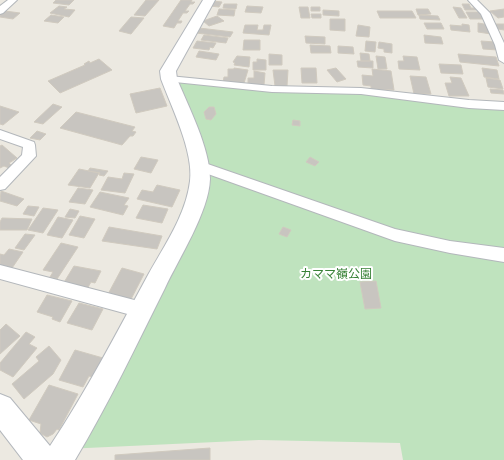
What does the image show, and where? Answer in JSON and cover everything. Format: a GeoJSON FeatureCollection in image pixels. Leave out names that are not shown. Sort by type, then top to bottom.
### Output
{"type":"FeatureCollection","features":[{"type":"Feature","properties":{"kind":"street"},"geometry":{"type":"LineString","coordinates":[[0,11],[13,0]]}},
{"type":"Feature","properties":{"kind":"street"},"geometry":{"type":"LineString","coordinates":[[58,460],[74,436],[142,310],[182,233],[195,199],[200,180],[199,166],[187,127],[168,79],[168,71],[209,0]]}},
{"type":"Feature","properties":{"kind":"street"},"geometry":{"type":"LineString","coordinates":[[472,0],[485,13],[500,45],[504,60]]}},
{"type":"Feature","properties":{"kind":"street"},"geometry":{"type":"LineString","coordinates":[[168,79],[272,89],[361,91],[469,104],[504,106]]}},
{"type":"Feature","properties":{"kind":"street"},"geometry":{"type":"LineString","coordinates":[[0,134],[29,145],[29,156],[0,185]]}},
{"type":"Feature","properties":{"kind":"street"},"geometry":{"type":"LineString","coordinates":[[199,166],[395,235],[450,247],[504,255]]}},
{"type":"Feature","properties":{"kind":"street"},"geometry":{"type":"LineString","coordinates":[[0,272],[142,310]]}},
{"type":"Feature","properties":{"kind":"street"},"geometry":{"type":"LineString","coordinates":[[0,408],[42,460]]}},
{"type":"Feature","properties":{"kind":"green space","name":"カママ嶺公園"},"geometry":{"type":"Polygon","coordinates":[[[169,79],[413,96],[504,105],[504,460],[403,460],[400,443],[259,440],[65,449],[142,310],[199,166],[169,79]]]}},
{"type":"Feature","properties":{"kind":"building"},"geometry":{"type":"Polygon","coordinates":[[[56,0],[74,0],[69,5],[53,3],[56,0]]]}},
{"type":"Feature","properties":{"kind":"building"},"geometry":{"type":"Polygon","coordinates":[[[146,0],[159,0],[145,16],[134,15],[146,0]]]}},
{"type":"Feature","properties":{"kind":"building"},"geometry":{"type":"Polygon","coordinates":[[[181,0],[192,0],[191,2],[195,2],[190,4],[185,11],[189,11],[187,13],[183,13],[178,21],[182,21],[181,23],[177,23],[174,28],[163,26],[181,0]]]}},
{"type":"Feature","properties":{"kind":"building"},"geometry":{"type":"Polygon","coordinates":[[[213,1],[222,2],[219,7],[210,6],[213,1]]]}},
{"type":"Feature","properties":{"kind":"building"},"geometry":{"type":"Polygon","coordinates":[[[224,4],[237,4],[236,9],[223,8],[224,4]]]}},
{"type":"Feature","properties":{"kind":"building"},"geometry":{"type":"Polygon","coordinates":[[[462,4],[469,4],[471,8],[475,8],[476,10],[465,10],[462,4]]]}},
{"type":"Feature","properties":{"kind":"building"},"geometry":{"type":"Polygon","coordinates":[[[59,6],[67,7],[64,9],[75,10],[69,17],[50,13],[59,6]]]}},
{"type":"Feature","properties":{"kind":"building"},"geometry":{"type":"Polygon","coordinates":[[[247,6],[263,7],[261,13],[245,12],[247,6]]]}},
{"type":"Feature","properties":{"kind":"building"},"geometry":{"type":"Polygon","coordinates":[[[299,7],[308,7],[310,18],[301,18],[299,7]]]}},
{"type":"Feature","properties":{"kind":"building"},"geometry":{"type":"Polygon","coordinates":[[[311,7],[320,7],[320,11],[311,11],[311,7]]]}},
{"type":"Feature","properties":{"kind":"building"},"geometry":{"type":"Polygon","coordinates":[[[453,7],[461,8],[467,18],[459,18],[453,7]]]}},
{"type":"Feature","properties":{"kind":"building"},"geometry":{"type":"Polygon","coordinates":[[[219,9],[235,10],[234,16],[217,15],[219,9]]]}},
{"type":"Feature","properties":{"kind":"building"},"geometry":{"type":"Polygon","coordinates":[[[416,9],[428,9],[431,14],[418,15],[416,9]]]}},
{"type":"Feature","properties":{"kind":"building"},"geometry":{"type":"Polygon","coordinates":[[[504,9],[504,17],[498,18],[490,11],[504,9]]]}},
{"type":"Feature","properties":{"kind":"building"},"geometry":{"type":"Polygon","coordinates":[[[323,10],[339,11],[339,16],[323,15],[323,10]]]}},
{"type":"Feature","properties":{"kind":"building"},"geometry":{"type":"Polygon","coordinates":[[[5,11],[20,13],[13,19],[0,17],[0,15],[5,11]]]}},
{"type":"Feature","properties":{"kind":"building"},"geometry":{"type":"Polygon","coordinates":[[[377,11],[412,11],[416,18],[380,18],[377,11]]]}},
{"type":"Feature","properties":{"kind":"building"},"geometry":{"type":"Polygon","coordinates":[[[466,12],[481,12],[485,19],[470,19],[466,12]]]}},
{"type":"Feature","properties":{"kind":"building"},"geometry":{"type":"Polygon","coordinates":[[[311,14],[321,14],[321,18],[312,18],[311,14]]]}},
{"type":"Feature","properties":{"kind":"building"},"geometry":{"type":"Polygon","coordinates":[[[51,15],[64,17],[58,23],[44,21],[51,15]]]}},
{"type":"Feature","properties":{"kind":"building"},"geometry":{"type":"Polygon","coordinates":[[[419,15],[438,16],[440,20],[420,19],[419,15]]]}},
{"type":"Feature","properties":{"kind":"building"},"geometry":{"type":"Polygon","coordinates":[[[217,16],[224,21],[209,26],[203,21],[217,16]]]}},
{"type":"Feature","properties":{"kind":"building"},"geometry":{"type":"Polygon","coordinates":[[[131,17],[144,18],[131,34],[119,31],[131,17]]]}},
{"type":"Feature","properties":{"kind":"building"},"geometry":{"type":"Polygon","coordinates":[[[330,19],[345,19],[345,31],[330,30],[330,19]]]}},
{"type":"Feature","properties":{"kind":"building"},"geometry":{"type":"Polygon","coordinates":[[[424,23],[441,23],[444,29],[427,29],[424,23]]]}},
{"type":"Feature","properties":{"kind":"building"},"geometry":{"type":"Polygon","coordinates":[[[478,23],[490,25],[491,34],[478,32],[478,23]]]}},
{"type":"Feature","properties":{"kind":"building"},"geometry":{"type":"Polygon","coordinates":[[[462,24],[469,25],[470,32],[451,30],[450,25],[462,26],[462,24]]]}},
{"type":"Feature","properties":{"kind":"building"},"geometry":{"type":"Polygon","coordinates":[[[496,24],[504,24],[504,30],[498,29],[496,24]]]}},
{"type":"Feature","properties":{"kind":"building"},"geometry":{"type":"Polygon","coordinates":[[[245,25],[258,25],[257,30],[263,30],[264,25],[271,25],[269,35],[243,33],[245,25]]]}},
{"type":"Feature","properties":{"kind":"building"},"geometry":{"type":"Polygon","coordinates":[[[358,25],[370,27],[369,37],[356,36],[358,25]]]}},
{"type":"Feature","properties":{"kind":"building"},"geometry":{"type":"Polygon","coordinates":[[[199,28],[233,32],[230,37],[196,33],[199,28]]]}},
{"type":"Feature","properties":{"kind":"building"},"geometry":{"type":"Polygon","coordinates":[[[204,35],[228,38],[226,43],[201,40],[204,35]]]}},
{"type":"Feature","properties":{"kind":"building"},"geometry":{"type":"Polygon","coordinates":[[[424,35],[441,37],[443,44],[425,43],[424,35]]]}},
{"type":"Feature","properties":{"kind":"building"},"geometry":{"type":"Polygon","coordinates":[[[305,36],[325,37],[325,44],[306,43],[305,36]]]}},
{"type":"Feature","properties":{"kind":"building"},"geometry":{"type":"Polygon","coordinates":[[[244,40],[260,40],[260,50],[243,50],[244,40]]]}},
{"type":"Feature","properties":{"kind":"building"},"geometry":{"type":"Polygon","coordinates":[[[197,41],[216,43],[213,48],[210,47],[209,50],[193,48],[197,41]]]}},
{"type":"Feature","properties":{"kind":"building"},"geometry":{"type":"Polygon","coordinates":[[[366,41],[376,42],[375,52],[365,51],[366,41]]]}},
{"type":"Feature","properties":{"kind":"building"},"geometry":{"type":"Polygon","coordinates":[[[481,41],[495,42],[498,50],[483,49],[481,41]]]}},
{"type":"Feature","properties":{"kind":"building"},"geometry":{"type":"Polygon","coordinates":[[[379,42],[392,44],[392,53],[384,52],[384,49],[378,48],[379,42]]]}},
{"type":"Feature","properties":{"kind":"building"},"geometry":{"type":"Polygon","coordinates":[[[310,45],[330,46],[331,53],[311,53],[310,45]]]}},
{"type":"Feature","properties":{"kind":"building"},"geometry":{"type":"Polygon","coordinates":[[[338,46],[353,47],[354,54],[338,53],[338,46]]]}},
{"type":"Feature","properties":{"kind":"building"},"geometry":{"type":"Polygon","coordinates":[[[199,51],[219,54],[216,60],[196,57],[199,51]]]}},
{"type":"Feature","properties":{"kind":"building"},"geometry":{"type":"Polygon","coordinates":[[[360,53],[369,54],[370,61],[361,61],[360,53]]]}},
{"type":"Feature","properties":{"kind":"building"},"geometry":{"type":"Polygon","coordinates":[[[269,54],[282,55],[282,65],[269,65],[269,54]]]}},
{"type":"Feature","properties":{"kind":"building"},"geometry":{"type":"Polygon","coordinates":[[[458,54],[496,57],[499,66],[460,62],[458,54]]]}},
{"type":"Feature","properties":{"kind":"building"},"geometry":{"type":"Polygon","coordinates":[[[237,56],[250,57],[249,67],[234,65],[235,63],[233,62],[237,56]]]}},
{"type":"Feature","properties":{"kind":"building"},"geometry":{"type":"Polygon","coordinates":[[[376,56],[385,57],[387,69],[378,69],[376,56]]]}},
{"type":"Feature","properties":{"kind":"building"},"geometry":{"type":"Polygon","coordinates":[[[403,56],[417,57],[420,70],[399,69],[398,61],[404,61],[403,56]]]}},
{"type":"Feature","properties":{"kind":"building"},"geometry":{"type":"Polygon","coordinates":[[[99,59],[112,70],[60,93],[48,81],[85,65],[84,64],[89,61],[90,63],[99,59]]]}},
{"type":"Feature","properties":{"kind":"building"},"geometry":{"type":"Polygon","coordinates":[[[257,59],[266,60],[266,70],[253,70],[253,62],[257,62],[257,59]]]}},
{"type":"Feature","properties":{"kind":"building"},"geometry":{"type":"Polygon","coordinates":[[[357,61],[373,61],[373,68],[358,67],[357,61]]]}},
{"type":"Feature","properties":{"kind":"building"},"geometry":{"type":"Polygon","coordinates":[[[439,64],[461,65],[463,74],[441,73],[439,64]]]}},
{"type":"Feature","properties":{"kind":"building"},"geometry":{"type":"Polygon","coordinates":[[[234,68],[248,70],[244,83],[223,82],[224,77],[228,77],[228,69],[234,68]]]}},
{"type":"Feature","properties":{"kind":"building"},"geometry":{"type":"Polygon","coordinates":[[[301,68],[316,68],[317,83],[302,83],[301,68]]]}},
{"type":"Feature","properties":{"kind":"building"},"geometry":{"type":"Polygon","coordinates":[[[336,68],[346,79],[337,82],[327,70],[336,68]]]}},
{"type":"Feature","properties":{"kind":"building"},"geometry":{"type":"Polygon","coordinates":[[[482,68],[497,70],[499,79],[484,77],[482,68]]]}},
{"type":"Feature","properties":{"kind":"building"},"geometry":{"type":"Polygon","coordinates":[[[372,69],[391,71],[394,90],[371,89],[371,86],[363,85],[362,75],[373,76],[372,69]]]}},
{"type":"Feature","properties":{"kind":"building"},"geometry":{"type":"Polygon","coordinates":[[[273,70],[288,70],[287,86],[275,86],[273,70]]]}},
{"type":"Feature","properties":{"kind":"building"},"geometry":{"type":"Polygon","coordinates":[[[254,71],[265,73],[264,85],[248,84],[248,78],[254,78],[254,71]]]}},
{"type":"Feature","properties":{"kind":"building"},"geometry":{"type":"Polygon","coordinates":[[[410,76],[426,77],[431,94],[414,94],[410,76]]]}},
{"type":"Feature","properties":{"kind":"building"},"geometry":{"type":"Polygon","coordinates":[[[450,77],[461,78],[469,96],[449,96],[445,83],[452,83],[450,77]]]}},
{"type":"Feature","properties":{"kind":"building"},"geometry":{"type":"Polygon","coordinates":[[[486,78],[500,80],[503,89],[488,87],[486,78]]]}},
{"type":"Feature","properties":{"kind":"building"},"geometry":{"type":"Polygon","coordinates":[[[160,88],[167,106],[136,113],[130,94],[160,88]]]}},
{"type":"Feature","properties":{"kind":"building"},"geometry":{"type":"Polygon","coordinates":[[[490,89],[503,90],[504,94],[491,93],[490,89]]]}},
{"type":"Feature","properties":{"kind":"building"},"geometry":{"type":"Polygon","coordinates":[[[53,104],[62,107],[43,124],[34,122],[53,104]]]}},
{"type":"Feature","properties":{"kind":"building"},"geometry":{"type":"Polygon","coordinates":[[[0,106],[19,112],[3,125],[0,124],[0,106]]]}},
{"type":"Feature","properties":{"kind":"building"},"geometry":{"type":"Polygon","coordinates":[[[209,107],[214,107],[216,114],[211,120],[206,119],[204,112],[209,107]]]}},
{"type":"Feature","properties":{"kind":"building"},"geometry":{"type":"Polygon","coordinates":[[[76,112],[135,127],[132,131],[136,132],[122,145],[60,128],[76,112]]]}},
{"type":"Feature","properties":{"kind":"building"},"geometry":{"type":"Polygon","coordinates":[[[293,120],[300,121],[300,126],[292,125],[293,120]]]}},
{"type":"Feature","properties":{"kind":"building"},"geometry":{"type":"Polygon","coordinates":[[[37,131],[46,134],[40,140],[30,138],[37,131]]]}},
{"type":"Feature","properties":{"kind":"building"},"geometry":{"type":"Polygon","coordinates":[[[2,145],[17,158],[9,163],[11,165],[9,168],[4,166],[0,168],[0,146],[2,145]]]}},
{"type":"Feature","properties":{"kind":"building"},"geometry":{"type":"Polygon","coordinates":[[[141,157],[158,160],[151,173],[134,169],[141,157]]]}},
{"type":"Feature","properties":{"kind":"building"},"geometry":{"type":"Polygon","coordinates":[[[310,157],[319,162],[315,166],[306,162],[310,157]]]}},
{"type":"Feature","properties":{"kind":"building"},"geometry":{"type":"Polygon","coordinates":[[[90,168],[108,171],[104,176],[99,175],[100,173],[88,171],[90,168]]]}},
{"type":"Feature","properties":{"kind":"building"},"geometry":{"type":"Polygon","coordinates":[[[79,169],[99,173],[90,188],[68,185],[79,169]]]}},
{"type":"Feature","properties":{"kind":"building"},"geometry":{"type":"Polygon","coordinates":[[[124,173],[134,174],[125,193],[101,190],[108,177],[122,179],[124,173]]]}},
{"type":"Feature","properties":{"kind":"building"},"geometry":{"type":"Polygon","coordinates":[[[157,185],[180,190],[172,207],[137,199],[142,190],[153,192],[157,185]]]}},
{"type":"Feature","properties":{"kind":"building"},"geometry":{"type":"Polygon","coordinates":[[[78,188],[93,190],[85,204],[69,202],[78,188]]]}},
{"type":"Feature","properties":{"kind":"building"},"geometry":{"type":"Polygon","coordinates":[[[1,191],[24,199],[17,206],[0,201],[1,191]]]}},
{"type":"Feature","properties":{"kind":"building"},"geometry":{"type":"Polygon","coordinates":[[[100,192],[129,198],[124,205],[128,206],[123,215],[90,207],[100,192]]]}},
{"type":"Feature","properties":{"kind":"building"},"geometry":{"type":"Polygon","coordinates":[[[143,205],[168,209],[162,223],[136,218],[143,205]]]}},
{"type":"Feature","properties":{"kind":"building"},"geometry":{"type":"Polygon","coordinates":[[[28,206],[39,207],[34,216],[23,214],[28,206]]]}},
{"type":"Feature","properties":{"kind":"building"},"geometry":{"type":"Polygon","coordinates":[[[43,208],[58,210],[43,233],[28,230],[43,208]]]}},
{"type":"Feature","properties":{"kind":"building"},"geometry":{"type":"Polygon","coordinates":[[[70,209],[79,211],[75,218],[65,217],[70,209]]]}},
{"type":"Feature","properties":{"kind":"building"},"geometry":{"type":"Polygon","coordinates":[[[80,216],[95,219],[84,238],[69,235],[80,216]]]}},
{"type":"Feature","properties":{"kind":"building"},"geometry":{"type":"Polygon","coordinates":[[[58,217],[73,220],[62,238],[47,235],[58,217]]]}},
{"type":"Feature","properties":{"kind":"building"},"geometry":{"type":"Polygon","coordinates":[[[2,218],[32,219],[27,230],[0,230],[0,222],[2,218]]]}},
{"type":"Feature","properties":{"kind":"building"},"geometry":{"type":"Polygon","coordinates":[[[109,227],[162,236],[157,249],[102,241],[109,227]]]}},
{"type":"Feature","properties":{"kind":"building"},"geometry":{"type":"Polygon","coordinates":[[[283,227],[291,230],[287,237],[279,234],[283,227]]]}},
{"type":"Feature","properties":{"kind":"building"},"geometry":{"type":"Polygon","coordinates":[[[25,234],[35,235],[24,250],[15,248],[25,234]]]}},
{"type":"Feature","properties":{"kind":"building"},"geometry":{"type":"Polygon","coordinates":[[[61,243],[78,247],[57,279],[50,277],[53,272],[43,270],[61,243]]]}},
{"type":"Feature","properties":{"kind":"building"},"geometry":{"type":"Polygon","coordinates":[[[9,249],[23,252],[10,271],[0,269],[0,254],[4,255],[9,249]]]}},
{"type":"Feature","properties":{"kind":"building"},"geometry":{"type":"Polygon","coordinates":[[[74,266],[101,271],[95,283],[91,282],[87,289],[63,284],[74,266]]]}},
{"type":"Feature","properties":{"kind":"building"},"geometry":{"type":"Polygon","coordinates":[[[122,268],[144,274],[129,303],[107,296],[122,268]]]}},
{"type":"Feature","properties":{"kind":"building"},"geometry":{"type":"Polygon","coordinates":[[[376,281],[381,308],[365,309],[360,282],[376,281]]]}},
{"type":"Feature","properties":{"kind":"building"},"geometry":{"type":"Polygon","coordinates":[[[47,295],[72,301],[60,322],[52,319],[53,317],[37,312],[47,295]]]}},
{"type":"Feature","properties":{"kind":"building"},"geometry":{"type":"Polygon","coordinates":[[[79,303],[103,309],[92,330],[67,323],[79,303]]]}},
{"type":"Feature","properties":{"kind":"building"},"geometry":{"type":"Polygon","coordinates":[[[6,324],[20,336],[0,354],[0,330],[6,324]]]}},
{"type":"Feature","properties":{"kind":"building"},"geometry":{"type":"Polygon","coordinates":[[[26,332],[35,337],[29,344],[37,348],[13,377],[0,370],[0,363],[26,332]]]}},
{"type":"Feature","properties":{"kind":"building"},"geometry":{"type":"Polygon","coordinates":[[[49,346],[61,360],[53,374],[24,399],[12,384],[39,361],[36,357],[49,346]]]}},
{"type":"Feature","properties":{"kind":"building"},"geometry":{"type":"Polygon","coordinates":[[[75,350],[103,358],[93,377],[89,376],[83,387],[59,380],[75,350]]]}},
{"type":"Feature","properties":{"kind":"building"},"geometry":{"type":"Polygon","coordinates":[[[49,385],[78,394],[59,430],[57,429],[53,434],[47,437],[40,433],[41,424],[29,420],[49,385]]]}},
{"type":"Feature","properties":{"kind":"building"},"geometry":{"type":"Polygon","coordinates":[[[210,448],[210,460],[115,460],[115,455],[210,448]]]}}]}
